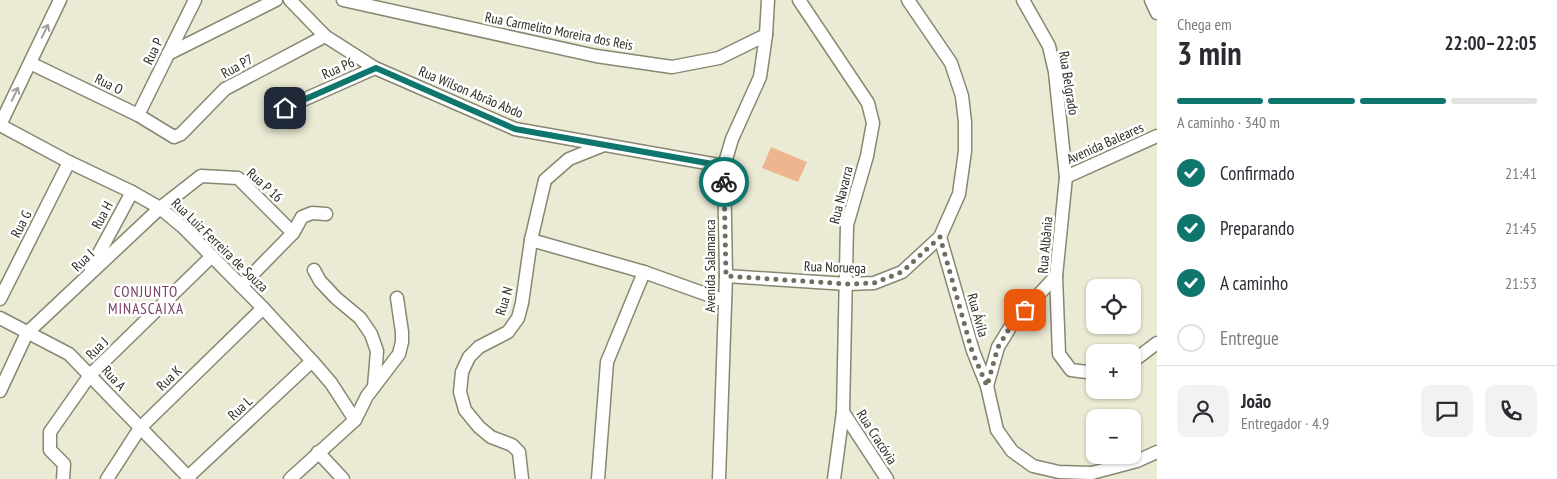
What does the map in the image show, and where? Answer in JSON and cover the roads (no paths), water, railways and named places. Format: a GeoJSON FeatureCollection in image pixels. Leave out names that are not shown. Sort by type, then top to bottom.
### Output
{"type":"FeatureCollection","features":[{"type":"Feature","properties":{"kind":"street"},"geometry":{"type":"LineString","coordinates":[[0,125],[60,0]]}},
{"type":"Feature","properties":{"kind":"street","name":"Rua P"},"geometry":{"type":"LineString","coordinates":[[138,115],[195,0]]}},
{"type":"Feature","properties":{"kind":"street"},"geometry":{"type":"LineString","coordinates":[[168,54],[276,0]]}},
{"type":"Feature","properties":{"kind":"street","name":"Rua Wilson Abrão Abdo"},"geometry":{"type":"LineString","coordinates":[[290,0],[325,36],[376,68],[515,129],[724,166]]}},
{"type":"Feature","properties":{"kind":"street","name":"Rua Carmelito Moreira dos Reis"},"geometry":{"type":"LineString","coordinates":[[343,0],[596,56],[672,67],[718,58],[766,36]]}},
{"type":"Feature","properties":{"kind":"street","name":"Avenida Salamanca"},"geometry":{"type":"LineString","coordinates":[[719,479],[726,276],[724,166],[732,139],[760,77],[766,36],[768,0]]}},
{"type":"Feature","properties":{"kind":"street","name":"Rua Navarra"},"geometry":{"type":"LineString","coordinates":[[799,0],[868,103],[873,123],[867,156],[847,225],[843,412],[834,479]]}},
{"type":"Feature","properties":{"kind":"street","name":"Rua Noruega"},"geometry":{"type":"LineString","coordinates":[[726,276],[847,284],[874,283],[902,272],[940,237],[959,194],[965,151],[965,122],[962,96],[950,63],[908,0]]}},
{"type":"Feature","properties":{"kind":"street","name":"Rua Belgrado"},"geometry":{"type":"LineString","coordinates":[[1023,0],[1048,46],[1055,72],[1066,177]]}},
{"type":"Feature","properties":{"kind":"street"},"geometry":{"type":"LineString","coordinates":[[1151,0],[1157,13]]}},
{"type":"Feature","properties":{"kind":"street","name":"Rua P7"},"geometry":{"type":"LineString","coordinates":[[174,137],[181,134],[225,89],[325,36]]}},
{"type":"Feature","properties":{"kind":"street","name":"Rua O"},"geometry":{"type":"LineString","coordinates":[[30,63],[138,115],[174,137]]}},
{"type":"Feature","properties":{"kind":"street","name":"Rua P6"},"geometry":{"type":"LineString","coordinates":[[285,108],[376,68]]}},
{"type":"Feature","properties":{"kind":"street","name":"Rua Luiz Ferreira de Souza"},"geometry":{"type":"LineString","coordinates":[[0,125],[69,162],[132,192],[160,208],[183,227],[312,361],[331,383],[355,420]]}},
{"type":"Feature","properties":{"kind":"street","name":"Avenida Baleares"},"geometry":{"type":"LineString","coordinates":[[1066,177],[1157,136]]}},
{"type":"Feature","properties":{"kind":"street","name":"Rua N"},"geometry":{"type":"LineString","coordinates":[[522,479],[519,452],[512,445],[491,437],[478,427],[465,410],[460,392],[462,372],[469,357],[480,347],[508,332],[518,318],[531,240],[545,180],[570,159],[604,145]]}},
{"type":"Feature","properties":{"kind":"street","name":"Rua G"},"geometry":{"type":"LineString","coordinates":[[0,299],[69,162]]}},
{"type":"Feature","properties":{"kind":"street","name":"Rua P 16"},"geometry":{"type":"LineString","coordinates":[[160,208],[201,176],[238,178],[293,233]]}},
{"type":"Feature","properties":{"kind":"street","name":"Rua Albânia"},"geometry":{"type":"LineString","coordinates":[[1066,177],[1056,276],[1059,354],[1071,370],[1086,372]]}},
{"type":"Feature","properties":{"kind":"street","name":"Rua H"},"geometry":{"type":"LineString","coordinates":[[85,279],[132,192]]}},
{"type":"Feature","properties":{"kind":"street","name":"Rua I"},"geometry":{"type":"LineString","coordinates":[[27,332],[160,208]]}},
{"type":"Feature","properties":{"kind":"street"},"geometry":{"type":"LineString","coordinates":[[241,286],[293,233],[302,217],[312,213],[326,214]]}},
{"type":"Feature","properties":{"kind":"street","name":"Rua Ávila"},"geometry":{"type":"LineString","coordinates":[[940,237],[972,351],[987,386],[997,430],[1012,451],[1033,466],[1059,472],[1092,473],[1137,461],[1157,452]]}},
{"type":"Feature","properties":{"kind":"street"},"geometry":{"type":"LineString","coordinates":[[531,240],[644,272],[725,301]]}},
{"type":"Feature","properties":{"kind":"street","name":"Rua J"},"geometry":{"type":"LineString","coordinates":[[63,479],[64,464],[50,450],[50,432],[62,412],[90,376],[212,256]]}},
{"type":"Feature","properties":{"kind":"street"},"geometry":{"type":"LineString","coordinates":[[314,270],[320,281],[336,298],[360,318],[371,334],[377,351],[374,387]]}},
{"type":"Feature","properties":{"kind":"street"},"geometry":{"type":"LineString","coordinates":[[598,479],[607,362],[644,272]]}},
{"type":"Feature","properties":{"kind":"street"},"geometry":{"type":"LineString","coordinates":[[987,386],[998,347],[1014,321],[1056,276]]}},
{"type":"Feature","properties":{"kind":"street"},"geometry":{"type":"LineString","coordinates":[[290,479],[355,420],[374,387],[399,354],[402,332],[397,298]]}},
{"type":"Feature","properties":{"kind":"street","name":"Rua K"},"geometry":{"type":"LineString","coordinates":[[107,479],[140,428],[263,308]]}},
{"type":"Feature","properties":{"kind":"street","name":"Rua A"},"geometry":{"type":"LineString","coordinates":[[0,318],[69,354],[189,478]]}},
{"type":"Feature","properties":{"kind":"street"},"geometry":{"type":"LineString","coordinates":[[0,392],[27,332]]}},
{"type":"Feature","properties":{"kind":"street"},"geometry":{"type":"LineString","coordinates":[[1141,355],[1157,343]]}},
{"type":"Feature","properties":{"kind":"street","name":"Rua L"},"geometry":{"type":"LineString","coordinates":[[189,478],[312,361]]}},
{"type":"Feature","properties":{"kind":"street","name":"Rua Cracóvia"},"geometry":{"type":"LineString","coordinates":[[843,412],[887,479]]}},
{"type":"Feature","properties":{"kind":"street"},"geometry":{"type":"LineString","coordinates":[[318,452],[343,479]]}},
{"type":"Feature","properties":{"kind":"district","name":"CONJUNTO MINASCAIXA"},"geometry":{"type":"Point","coordinates":[146,300]}}]}
